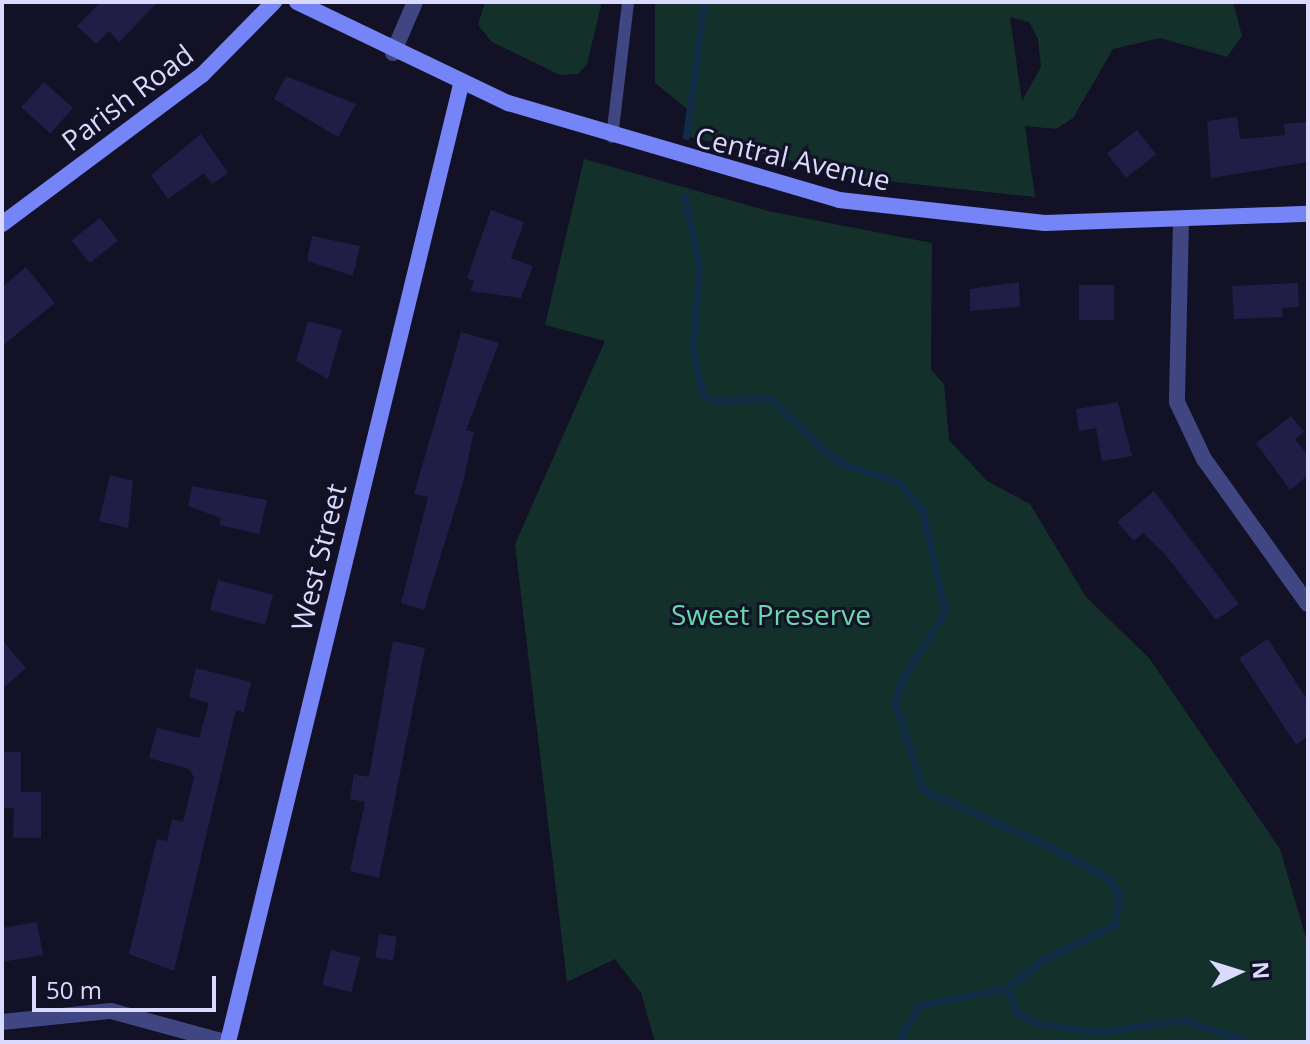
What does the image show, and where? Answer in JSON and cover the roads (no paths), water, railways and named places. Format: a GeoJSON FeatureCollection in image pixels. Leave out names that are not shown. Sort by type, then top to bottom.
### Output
{"type":"FeatureCollection","features":[{"type":"Feature","properties":{"kind":"street","name":"Parish Road"},"geometry":{"type":"LineString","coordinates":[[2,224],[202,75],[274,2]]}},
{"type":"Feature","properties":{"kind":"street","name":"Central Avenue"},"geometry":{"type":"LineString","coordinates":[[297,2],[461,85],[612,137],[811,193],[905,211],[1045,223],[1308,214]]}},
{"type":"Feature","properties":{"kind":"street"},"geometry":{"type":"LineString","coordinates":[[393,53],[415,2]]}},
{"type":"Feature","properties":{"kind":"street","name":"West Street"},"geometry":{"type":"LineString","coordinates":[[227,1042],[461,85]]}},
{"type":"Feature","properties":{"kind":"street"},"geometry":{"type":"LineString","coordinates":[[1181,220],[1177,402],[1204,459],[1308,604]]}},
{"type":"Feature","properties":{"kind":"street"},"geometry":{"type":"LineString","coordinates":[[2,1022],[111,1011],[227,1042]]}},
{"type":"Feature","properties":{"kind":"lane"},"geometry":{"type":"LineString","coordinates":[[612,137],[628,2]]}},
{"type":"Feature","properties":{"kind":"waterway"},"geometry":{"type":"LineString","coordinates":[[686,136],[704,2]]}},
{"type":"Feature","properties":{"kind":"waterway"},"geometry":{"type":"LineString","coordinates":[[684,196],[699,265],[693,347],[702,393],[713,401],[770,398],[820,447],[843,464],[898,482],[922,510],[945,611],[901,681],[895,703],[923,790],[1049,846],[1107,878],[1119,894],[1115,925],[1045,958],[1007,988],[919,1005],[898,1042]]}},
{"type":"Feature","properties":{"kind":"waterway"},"geometry":{"type":"LineString","coordinates":[[1007,988],[1017,1013],[1035,1023],[1097,1032],[1184,1020],[1251,1042]]}},
{"type":"Feature","properties":{"kind":"park label","name":"Sweet Preserve"},"geometry":{"type":"Point","coordinates":[771,614]}}]}
